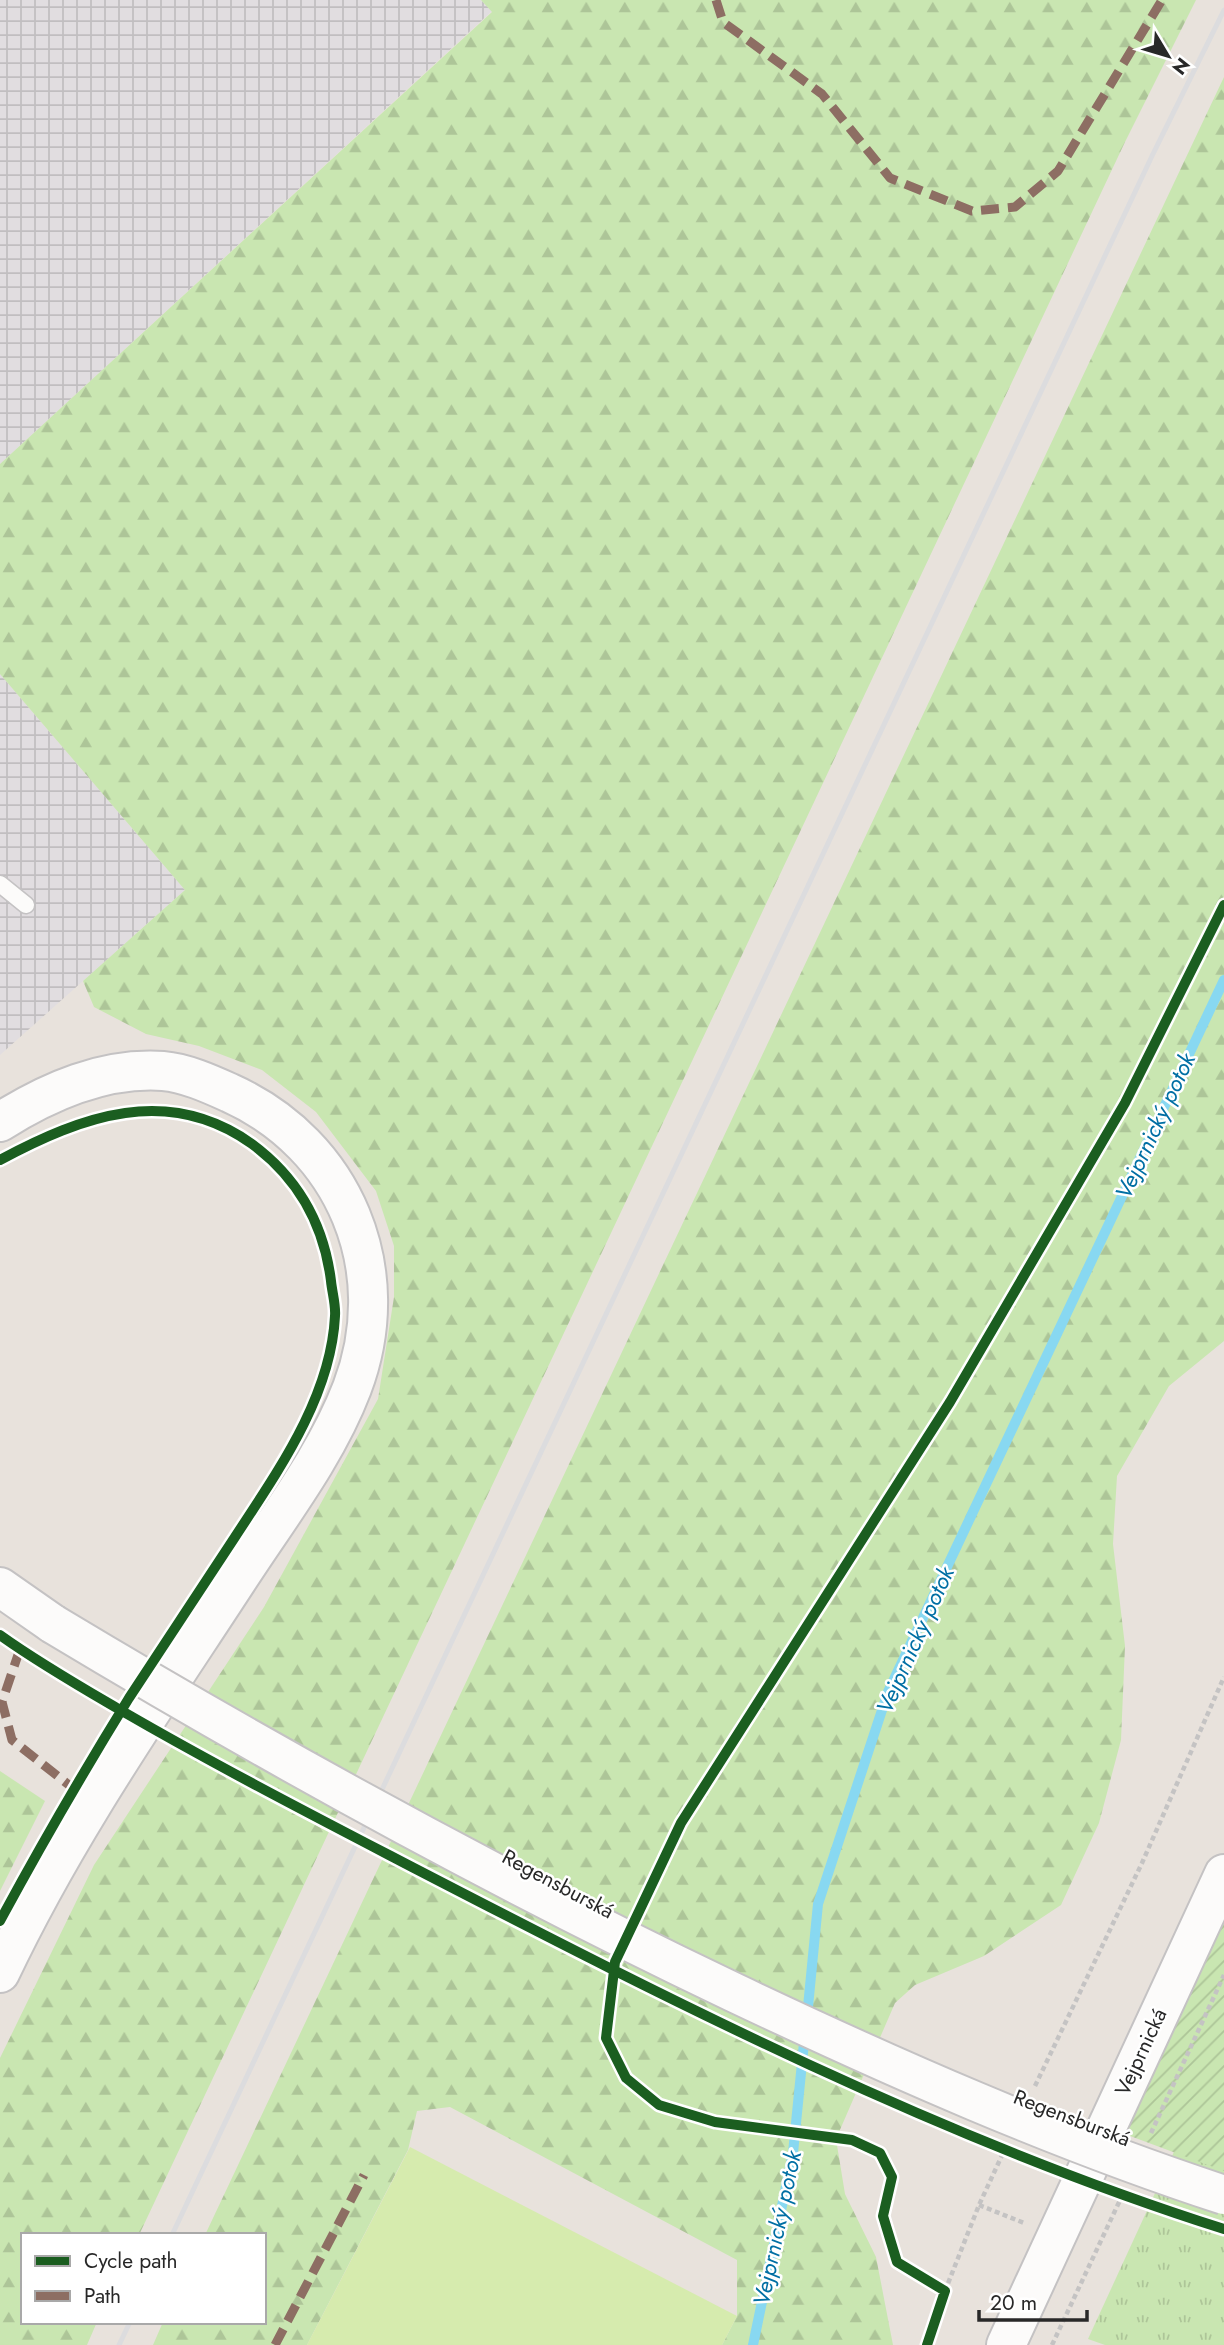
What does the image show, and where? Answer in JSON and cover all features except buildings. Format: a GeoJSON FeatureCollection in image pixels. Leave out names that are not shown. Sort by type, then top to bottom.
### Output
{"type":"FeatureCollection","features":[{"type":"Feature","properties":{"kind":"main road"},"geometry":{"type":"LineString","coordinates":[[0,1122],[40,1097],[74,1083],[122,1074],[164,1071],[209,1083],[251,1102],[286,1125],[317,1158],[346,1201],[363,1248],[369,1299],[364,1346],[352,1388],[322,1450],[117,1766],[26,1918],[0,1973]]}},
{"type":"Feature","properties":{"kind":"main road","name":"Regensburská"},"geometry":{"type":"LineString","coordinates":[[0,1587],[53,1624],[227,1729],[618,1937],[830,2038],[1048,2131],[1224,2195]]}},
{"type":"Feature","properties":{"kind":"main road","name":"Vejprnická"},"geometry":{"type":"LineString","coordinates":[[1006,2345],[1224,1874]]}},
{"type":"Feature","properties":{"kind":"lane"},"geometry":{"type":"LineString","coordinates":[[0,884],[26,905]]}},
{"type":"Feature","properties":{"kind":"path"},"geometry":{"type":"LineString","coordinates":[[1031,2095],[1142,1863],[1224,1677]]}},
{"type":"Feature","properties":{"kind":"path"},"geometry":{"type":"LineString","coordinates":[[933,2284],[943,2296],[979,2205],[1011,2148],[990,2142]]}},
{"type":"Feature","properties":{"kind":"path"},"geometry":{"type":"LineString","coordinates":[[1111,2190],[1136,2199]]}},
{"type":"Feature","properties":{"kind":"shaded area"},"geometry":{"type":"Polygon","coordinates":[[[0,0],[481,0],[492,11],[0,464],[0,0]]]}},
{"type":"Feature","properties":{"kind":"shaded area"},"geometry":{"type":"Polygon","coordinates":[[[0,674],[185,890],[0,1055],[0,674]]]}},
{"type":"Feature","properties":{"kind":"green space"},"geometry":{"type":"Polygon","coordinates":[[[481,0],[1196,0],[1125,142],[140,2233],[21,2233],[21,2324],[96,2324],[87,2345],[0,2345],[0,2058],[94,1865],[264,1607],[378,1399],[394,1297],[394,1246],[376,1191],[316,1112],[262,1070],[199,1046],[146,1034],[94,1007],[83,981],[185,890],[0,674],[0,464],[492,12],[481,0]]]}},
{"type":"Feature","properties":{"kind":"green space"},"geometry":{"type":"Polygon","coordinates":[[[1224,77],[1224,1341],[1169,1386],[1117,1476],[1113,1544],[1125,1646],[1121,1740],[1099,1823],[1061,1905],[984,1956],[915,1985],[895,2003],[836,2139],[845,2194],[876,2257],[893,2345],[722,2345],[737,2316],[737,2260],[450,2107],[417,2111],[408,2150],[307,2345],[153,2345],[162,2324],[266,2324],[266,2233],[206,2233],[1224,77]]]}},
{"type":"Feature","properties":{"kind":"green space"},"geometry":{"type":"Polygon","coordinates":[[[0,1771],[45,1801],[0,1891],[0,1771]]]}},
{"type":"Feature","properties":{"kind":"green space"},"geometry":{"type":"Polygon","coordinates":[[[1224,1874],[1224,2171],[1106,2127],[1224,1874]]]}},
{"type":"Feature","properties":{"kind":"green space"},"geometry":{"type":"Polygon","coordinates":[[[1224,2043],[1224,2345],[1105,2345],[1088,2339],[1224,2043]]]}},
{"type":"Feature","properties":{"kind":"green space"},"geometry":{"type":"Polygon","coordinates":[[[410,2147],[737,2316],[722,2345],[307,2345],[410,2147]]]}},
{"type":"Feature","properties":{"kind":"waterway","name":"Vejprnický potok"},"geometry":{"type":"LineString","coordinates":[[807,2017],[818,1904],[888,1692],[1224,980]]}},
{"type":"Feature","properties":{"kind":"waterway","name":"Vejprnický potok"},"geometry":{"type":"LineString","coordinates":[[753,2345],[793,2153],[805,2033]]}},
{"type":"Feature","properties":{"kind":"railway"},"geometry":{"type":"LineString","coordinates":[[173,2233],[1152,156],[1224,10]]}},
{"type":"Feature","properties":{"kind":"railway"},"geometry":{"type":"LineString","coordinates":[[119,2345],[129,2324]]}},
{"type":"Feature","properties":{"kind":"marked path"},"geometry":{"type":"LineString","coordinates":[[716,0],[723,22],[822,94],[890,178],[972,211],[1015,207],[1058,171],[1162,0]]}},
{"type":"Feature","properties":{"kind":"marked path"},"geometry":{"type":"LineString","coordinates":[[20,1649],[2,1702],[12,1740],[74,1789]]}},
{"type":"Feature","properties":{"kind":"marked path"},"geometry":{"type":"LineString","coordinates":[[275,2345],[364,2175]]}},
{"type":"Feature","properties":{"kind":"cycle path"},"geometry":{"type":"LineString","coordinates":[[927,2345],[945,2291],[897,2262],[883,2216],[892,2177],[880,2153],[852,2140],[715,2122],[659,2105],[626,2078],[606,2038],[615,1962],[681,1823],[950,1402],[1125,1103],[1224,905]]}},
{"type":"Feature","properties":{"kind":"cycle path"},"geometry":{"type":"LineString","coordinates":[[0,1160],[62,1130],[125,1113],[157,1111],[189,1115],[220,1126],[252,1144],[268,1157],[283,1172],[306,1204],[322,1241],[335,1312],[324,1375],[300,1432],[268,1486],[129,1698],[0,1921]]}},
{"type":"Feature","properties":{"kind":"cycle path"},"geometry":{"type":"LineString","coordinates":[[0,1635],[76,1684],[230,1771],[609,1968],[912,2111],[1015,2154],[1224,2229]]}}]}
